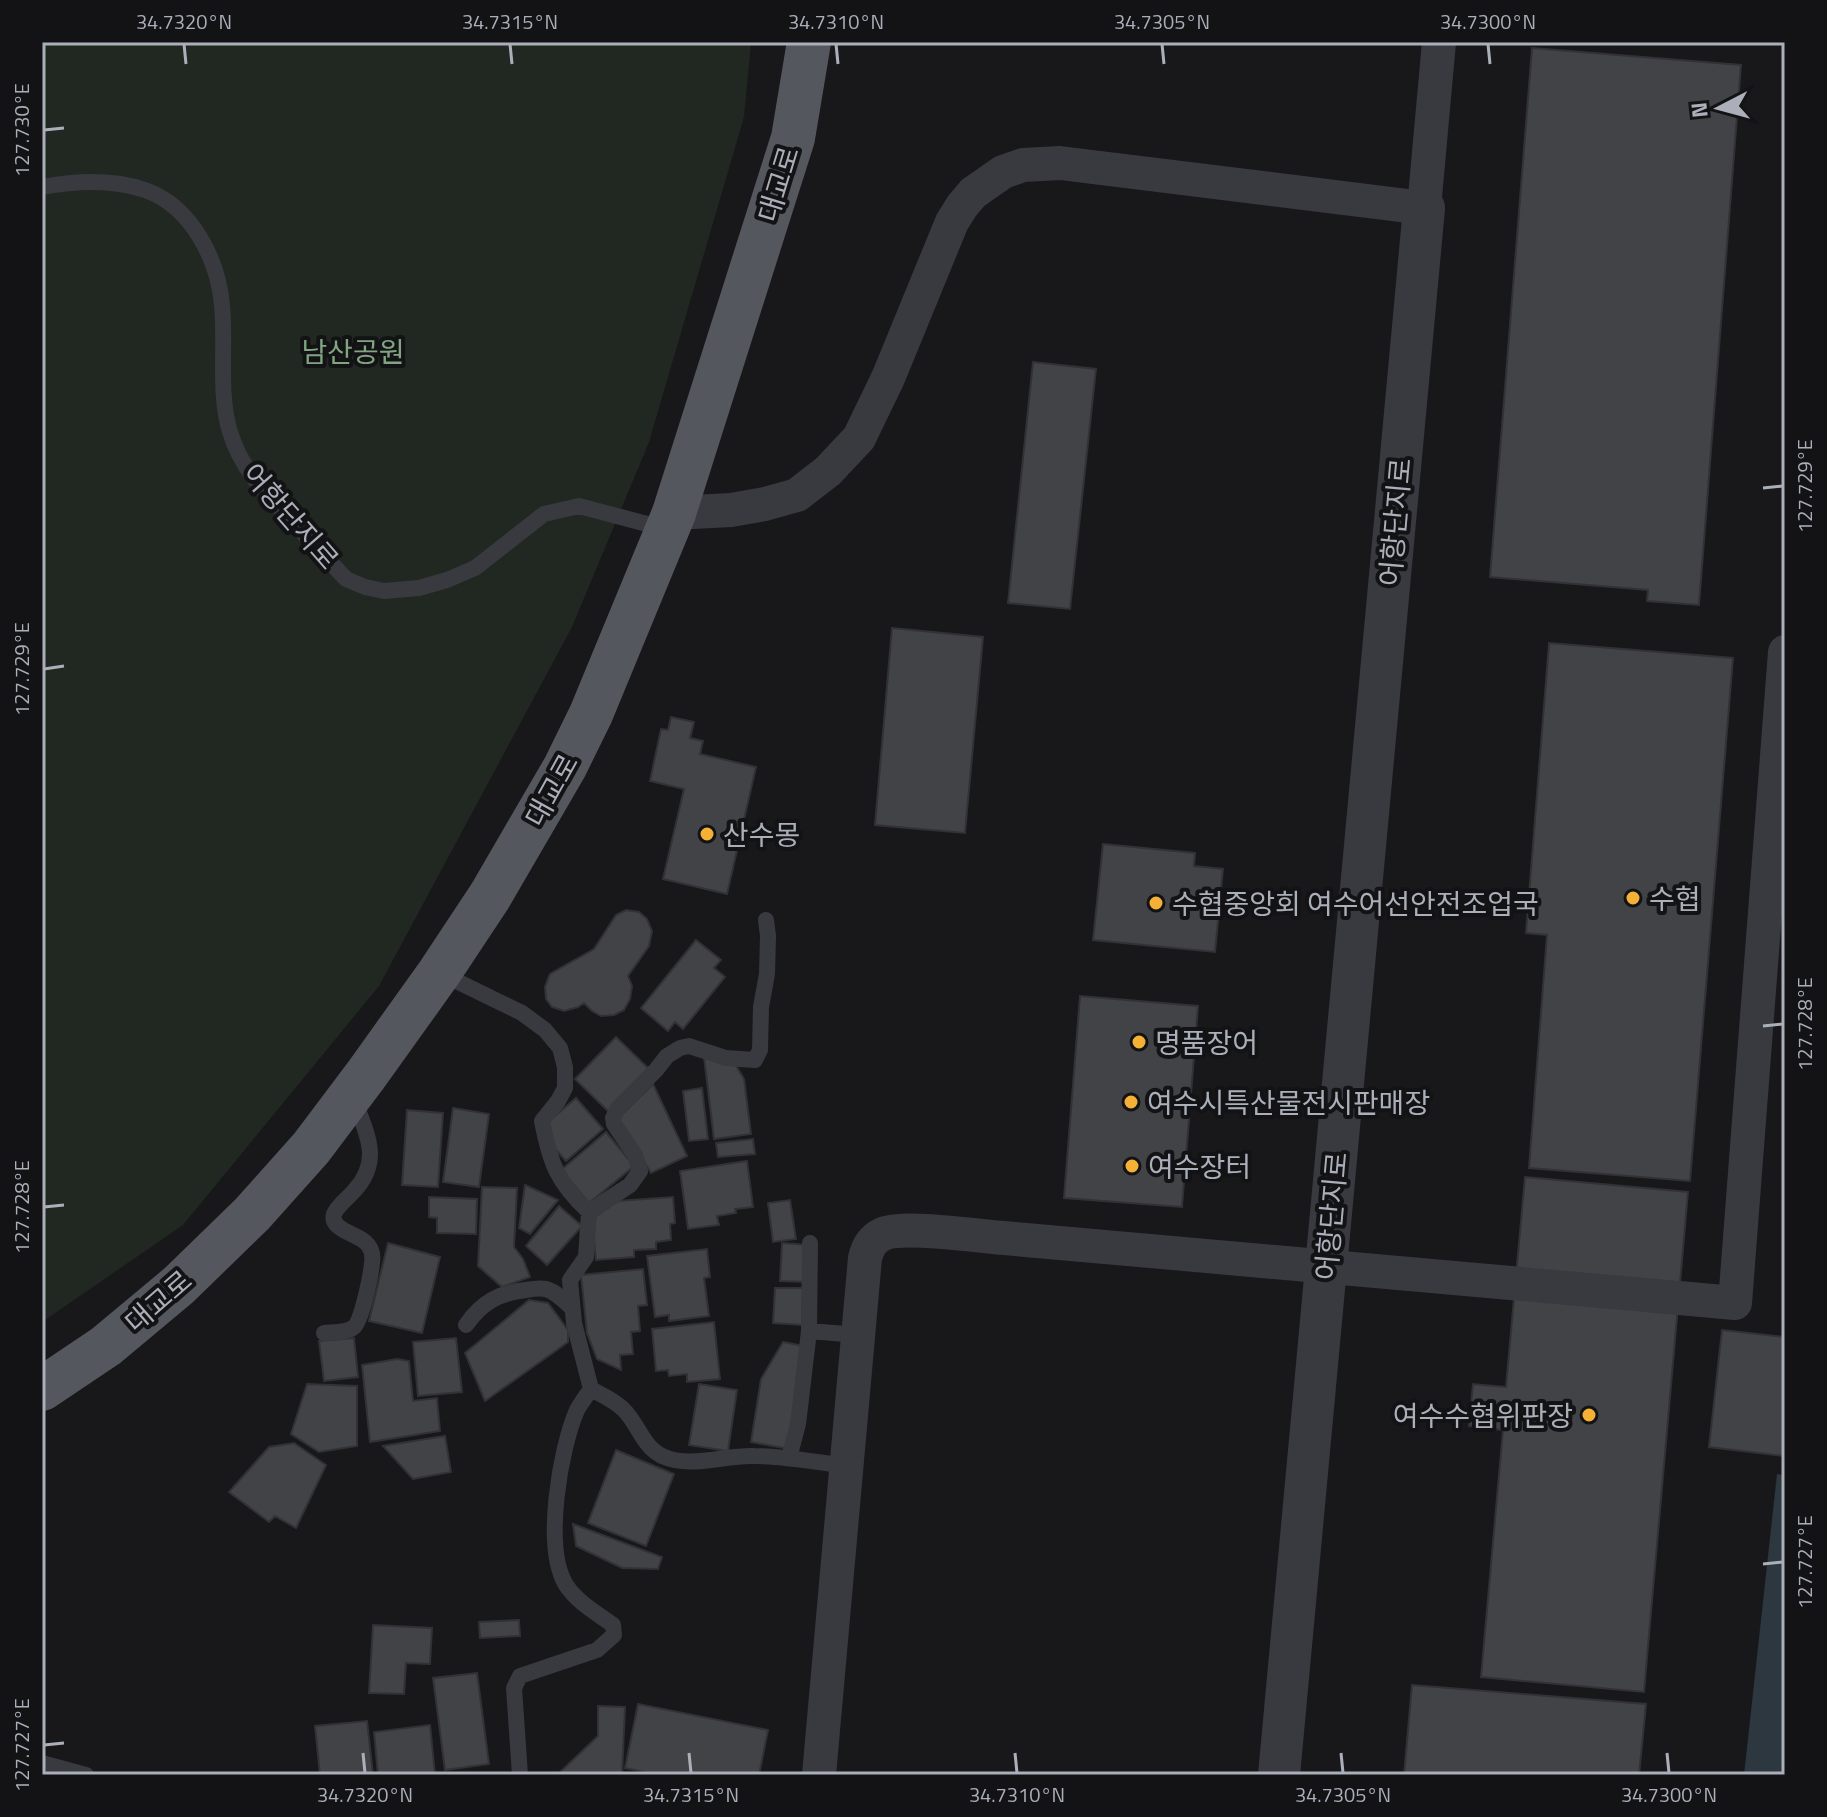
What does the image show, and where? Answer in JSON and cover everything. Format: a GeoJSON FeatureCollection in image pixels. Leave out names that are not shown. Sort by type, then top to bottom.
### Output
{"type":"FeatureCollection","features":[{"type":"Feature","properties":{"kind":"main road","name":"대교로"},"geometry":{"type":"LineString","coordinates":[[42,1389],[106,1346],[179,1285],[252,1214],[311,1148],[439,973],[490,896],[565,767],[591,714],[671,521],[793,138],[809,42]]}},
{"type":"Feature","properties":{"kind":"street"},"geometry":{"type":"LineString","coordinates":[[1424,208],[1439,42]]}},
{"type":"Feature","properties":{"kind":"street","name":"어항단지로"},"geometry":{"type":"LineString","coordinates":[[671,521],[797,495],[828,471],[859,438],[888,378],[952,222],[973,193],[1003,172],[1023,165],[1060,163],[1424,208],[1279,1775]]}},
{"type":"Feature","properties":{"kind":"street"},"geometry":{"type":"LineString","coordinates":[[819,1775],[867,1252],[880,1235],[908,1231],[1004,1238],[1735,1303],[1785,652]]}},
{"type":"Feature","properties":{"kind":"lane","name":"어항단지로"},"geometry":{"type":"LineString","coordinates":[[42,187],[87,183],[147,191],[182,214],[196,232],[217,273],[224,332],[225,408],[239,454],[261,489],[346,579],[384,591],[410,589],[447,580],[475,568],[544,514],[579,506],[671,521]]}},
{"type":"Feature","properties":{"kind":"lane"},"geometry":{"type":"LineString","coordinates":[[589,1212],[630,1185],[640,1171],[635,1155],[613,1118],[618,1108],[667,1056],[689,1046],[726,1058],[755,1060],[760,1050],[761,1007],[767,974],[766,920]]}},
{"type":"Feature","properties":{"kind":"lane"},"geometry":{"type":"LineString","coordinates":[[439,973],[522,1013],[545,1030],[560,1048],[565,1067],[565,1088],[542,1121],[548,1153],[558,1177],[589,1212]]}},
{"type":"Feature","properties":{"kind":"lane"},"geometry":{"type":"LineString","coordinates":[[324,1333],[349,1330],[358,1322],[373,1260],[369,1245],[342,1229],[334,1218],[336,1211],[361,1183],[371,1158],[371,1147],[352,1094]]}},
{"type":"Feature","properties":{"kind":"lane"},"geometry":{"type":"LineString","coordinates":[[589,1212],[586,1257],[570,1280],[574,1323],[591,1389],[624,1410],[649,1446],[672,1460],[689,1462],[751,1455],[846,1466]]}},
{"type":"Feature","properties":{"kind":"lane"},"geometry":{"type":"LineString","coordinates":[[789,1458],[798,1424],[809,1331],[810,1243]]}},
{"type":"Feature","properties":{"kind":"lane"},"geometry":{"type":"LineString","coordinates":[[466,1325],[488,1301],[514,1291],[547,1290],[572,1308]]}},
{"type":"Feature","properties":{"kind":"lane"},"geometry":{"type":"LineString","coordinates":[[809,1331],[858,1335]]}},
{"type":"Feature","properties":{"kind":"lane"},"geometry":{"type":"LineString","coordinates":[[520,1775],[514,1688],[520,1676],[597,1650],[614,1635],[613,1625],[576,1599],[564,1583],[556,1561],[557,1495],[569,1435],[578,1408],[591,1389]]}},
{"type":"Feature","properties":{"kind":"lane"},"geometry":{"type":"LineString","coordinates":[[42,1763],[86,1775]]}},
{"type":"Feature","properties":{"kind":"green space","name":"남산공원"},"geometry":{"type":"Polygon","coordinates":[[[42,42],[751,42],[744,117],[649,442],[572,627],[379,986],[183,1225],[42,1322],[42,42]]]}},
{"type":"Feature","properties":{"kind":"shaded area"},"geometry":{"type":"Polygon","coordinates":[[[1777,1474],[1785,1475],[1785,1775],[1744,1775],[1777,1474]]]}},
{"type":"Feature","properties":{"kind":"building"},"geometry":{"type":"Polygon","coordinates":[[[1532,48],[1741,65],[1699,605],[1647,601],[1648,590],[1490,577],[1532,48]]]}},
{"type":"Feature","properties":{"kind":"building"},"geometry":{"type":"Polygon","coordinates":[[[1033,362],[1096,369],[1070,609],[1008,603],[1033,362]]]}},
{"type":"Feature","properties":{"kind":"building"},"geometry":{"type":"Polygon","coordinates":[[[892,628],[983,637],[965,833],[875,825],[892,628]]]}},
{"type":"Feature","properties":{"kind":"building"},"geometry":{"type":"Polygon","coordinates":[[[1549,643],[1733,658],[1690,1181],[1529,1168],[1547,935],[1526,933],[1549,643]]]}},
{"type":"Feature","properties":{"kind":"building","name":"산수몽"},"geometry":{"type":"Polygon","coordinates":[[[671,717],[694,722],[690,738],[703,741],[700,754],[756,767],[727,894],[663,879],[684,789],[650,781],[661,729],[668,730],[671,717]]]}},
{"type":"Feature","properties":{"kind":"building"},"geometry":{"type":"Polygon","coordinates":[[[1103,844],[1195,853],[1194,866],[1223,869],[1215,952],[1093,940],[1103,844]]]}},
{"type":"Feature","properties":{"kind":"building"},"geometry":{"type":"Polygon","coordinates":[[[626,910],[639,912],[647,919],[652,931],[649,946],[628,976],[632,986],[624,1010],[601,1016],[584,1003],[564,1011],[552,1007],[546,999],[545,987],[550,974],[594,949],[616,915],[626,910]]]}},
{"type":"Feature","properties":{"kind":"building"},"geometry":{"type":"Polygon","coordinates":[[[696,940],[721,960],[714,968],[725,977],[683,1029],[675,1022],[668,1031],[641,1008],[696,940]]]}},
{"type":"Feature","properties":{"kind":"building","name":"여수시특산물전시판매장"},"geometry":{"type":"Polygon","coordinates":[[[1080,996],[1198,1006],[1182,1207],[1064,1198],[1080,996]]]}},
{"type":"Feature","properties":{"kind":"building"},"geometry":{"type":"Polygon","coordinates":[[[616,1037],[650,1070],[609,1112],[575,1079],[616,1037]]]}},
{"type":"Feature","properties":{"kind":"building"},"geometry":{"type":"Polygon","coordinates":[[[704,1057],[735,1064],[744,1079],[751,1134],[714,1139],[704,1057]]]}},
{"type":"Feature","properties":{"kind":"building"},"geometry":{"type":"Polygon","coordinates":[[[653,1084],[687,1156],[651,1173],[617,1119],[653,1084]]]}},
{"type":"Feature","properties":{"kind":"building"},"geometry":{"type":"Polygon","coordinates":[[[702,1088],[708,1139],[689,1141],[683,1091],[702,1088]]]}},
{"type":"Feature","properties":{"kind":"building"},"geometry":{"type":"Polygon","coordinates":[[[576,1098],[603,1129],[566,1161],[551,1144],[548,1122],[576,1098]]]}},
{"type":"Feature","properties":{"kind":"building"},"geometry":{"type":"Polygon","coordinates":[[[453,1108],[489,1114],[479,1187],[443,1182],[453,1108]]]}},
{"type":"Feature","properties":{"kind":"building"},"geometry":{"type":"Polygon","coordinates":[[[407,1110],[443,1113],[438,1187],[402,1185],[407,1110]]]}},
{"type":"Feature","properties":{"kind":"building"},"geometry":{"type":"Polygon","coordinates":[[[606,1132],[634,1166],[589,1203],[561,1170],[606,1132]]]}},
{"type":"Feature","properties":{"kind":"building"},"geometry":{"type":"Polygon","coordinates":[[[753,1139],[755,1154],[718,1157],[716,1143],[753,1139]]]}},
{"type":"Feature","properties":{"kind":"building"},"geometry":{"type":"Polygon","coordinates":[[[747,1161],[753,1207],[735,1209],[736,1213],[717,1216],[719,1225],[688,1229],[680,1171],[747,1161]]]}},
{"type":"Feature","properties":{"kind":"building"},"geometry":{"type":"Polygon","coordinates":[[[1525,1177],[1688,1192],[1644,1692],[1481,1677],[1503,1430],[1469,1426],[1473,1384],[1506,1387],[1525,1177]]]}},
{"type":"Feature","properties":{"kind":"building"},"geometry":{"type":"Polygon","coordinates":[[[525,1185],[558,1200],[530,1234],[519,1228],[525,1185]]]}},
{"type":"Feature","properties":{"kind":"building"},"geometry":{"type":"Polygon","coordinates":[[[482,1187],[517,1188],[514,1247],[530,1277],[502,1287],[478,1266],[482,1187]]]}},
{"type":"Feature","properties":{"kind":"building"},"geometry":{"type":"Polygon","coordinates":[[[429,1197],[477,1199],[476,1234],[437,1233],[437,1218],[429,1217],[429,1197]]]}},
{"type":"Feature","properties":{"kind":"building"},"geometry":{"type":"Polygon","coordinates":[[[673,1197],[675,1223],[670,1224],[671,1240],[656,1242],[656,1249],[634,1250],[634,1257],[596,1260],[592,1219],[618,1201],[673,1197]]]}},
{"type":"Feature","properties":{"kind":"building"},"geometry":{"type":"Polygon","coordinates":[[[790,1200],[796,1239],[773,1242],[768,1203],[790,1200]]]}},
{"type":"Feature","properties":{"kind":"building"},"geometry":{"type":"Polygon","coordinates":[[[559,1206],[582,1226],[547,1265],[526,1246],[559,1206]]]}},
{"type":"Feature","properties":{"kind":"building"},"geometry":{"type":"Polygon","coordinates":[[[388,1243],[440,1257],[422,1333],[369,1321],[388,1243]]]}},
{"type":"Feature","properties":{"kind":"building"},"geometry":{"type":"Polygon","coordinates":[[[782,1243],[807,1245],[806,1282],[780,1281],[782,1243]]]}},
{"type":"Feature","properties":{"kind":"building"},"geometry":{"type":"Polygon","coordinates":[[[707,1249],[710,1277],[704,1278],[709,1316],[669,1321],[669,1315],[655,1317],[647,1256],[707,1249]]]}},
{"type":"Feature","properties":{"kind":"building"},"geometry":{"type":"Polygon","coordinates":[[[643,1269],[647,1305],[638,1306],[640,1331],[631,1332],[633,1354],[620,1355],[621,1370],[597,1359],[587,1333],[581,1275],[643,1269]]]}},
{"type":"Feature","properties":{"kind":"building"},"geometry":{"type":"Polygon","coordinates":[[[775,1288],[803,1288],[802,1325],[773,1323],[775,1288]]]}},
{"type":"Feature","properties":{"kind":"building"},"geometry":{"type":"Polygon","coordinates":[[[529,1300],[548,1303],[568,1330],[568,1342],[485,1401],[465,1353],[529,1300]]]}},
{"type":"Feature","properties":{"kind":"building"},"geometry":{"type":"Polygon","coordinates":[[[714,1322],[720,1379],[687,1382],[687,1374],[669,1376],[668,1370],[656,1371],[652,1329],[714,1322]]]}},
{"type":"Feature","properties":{"kind":"building"},"geometry":{"type":"Polygon","coordinates":[[[1722,1330],[1785,1337],[1785,1456],[1709,1447],[1722,1330]]]}},
{"type":"Feature","properties":{"kind":"building"},"geometry":{"type":"Polygon","coordinates":[[[354,1338],[358,1377],[324,1381],[319,1341],[354,1338]]]}},
{"type":"Feature","properties":{"kind":"building"},"geometry":{"type":"Polygon","coordinates":[[[456,1338],[462,1392],[418,1396],[413,1342],[456,1338]]]}},
{"type":"Feature","properties":{"kind":"building"},"geometry":{"type":"Polygon","coordinates":[[[783,1342],[804,1346],[789,1449],[751,1442],[761,1379],[783,1342]]]}},
{"type":"Feature","properties":{"kind":"building"},"geometry":{"type":"Polygon","coordinates":[[[397,1359],[409,1361],[413,1401],[437,1398],[440,1431],[370,1442],[362,1365],[397,1359]]]}},
{"type":"Feature","properties":{"kind":"building"},"geometry":{"type":"Polygon","coordinates":[[[307,1384],[357,1386],[357,1446],[319,1452],[291,1434],[307,1384]]]}},
{"type":"Feature","properties":{"kind":"building"},"geometry":{"type":"Polygon","coordinates":[[[699,1384],[737,1390],[728,1451],[689,1445],[699,1384]]]}},
{"type":"Feature","properties":{"kind":"building"},"geometry":{"type":"Polygon","coordinates":[[[445,1436],[451,1472],[413,1479],[383,1446],[445,1436]]]}},
{"type":"Feature","properties":{"kind":"building"},"geometry":{"type":"Polygon","coordinates":[[[294,1443],[326,1465],[296,1528],[275,1516],[269,1522],[229,1492],[269,1447],[294,1443]]]}},
{"type":"Feature","properties":{"kind":"building"},"geometry":{"type":"Polygon","coordinates":[[[616,1450],[674,1474],[646,1546],[588,1523],[616,1450]]]}},
{"type":"Feature","properties":{"kind":"building"},"geometry":{"type":"Polygon","coordinates":[[[573,1524],[662,1557],[658,1569],[622,1568],[576,1546],[573,1524]]]}},
{"type":"Feature","properties":{"kind":"building"},"geometry":{"type":"Polygon","coordinates":[[[519,1620],[520,1636],[480,1638],[479,1622],[519,1620]]]}},
{"type":"Feature","properties":{"kind":"building"},"geometry":{"type":"Polygon","coordinates":[[[373,1625],[432,1628],[430,1664],[406,1663],[404,1694],[369,1693],[373,1625]]]}},
{"type":"Feature","properties":{"kind":"building"},"geometry":{"type":"Polygon","coordinates":[[[477,1673],[489,1764],[445,1770],[433,1678],[477,1673]]]}},
{"type":"Feature","properties":{"kind":"building"},"geometry":{"type":"Polygon","coordinates":[[[1412,1685],[1646,1704],[1639,1775],[1404,1775],[1412,1685]]]}},
{"type":"Feature","properties":{"kind":"building"},"geometry":{"type":"Polygon","coordinates":[[[638,1704],[768,1730],[759,1775],[658,1775],[625,1768],[638,1704]]]}},
{"type":"Feature","properties":{"kind":"building"},"geometry":{"type":"Polygon","coordinates":[[[598,1706],[625,1707],[622,1775],[557,1775],[598,1736],[598,1706]]]}},
{"type":"Feature","properties":{"kind":"building"},"geometry":{"type":"Polygon","coordinates":[[[367,1721],[373,1775],[320,1775],[315,1726],[367,1721]]]}},
{"type":"Feature","properties":{"kind":"building"},"geometry":{"type":"Polygon","coordinates":[[[430,1725],[435,1775],[378,1775],[374,1732],[430,1725]]]}},
{"type":"Feature","properties":{"kind":"place","name":"산수몽"},"geometry":{"type":"Point","coordinates":[707,834]}},
{"type":"Feature","properties":{"kind":"place","name":"수협"},"geometry":{"type":"Point","coordinates":[1633,898]}},
{"type":"Feature","properties":{"kind":"place","name":"수협중앙회 여수어선안전조업국"},"geometry":{"type":"Point","coordinates":[1156,903]}},
{"type":"Feature","properties":{"kind":"place","name":"명품장어"},"geometry":{"type":"Point","coordinates":[1139,1042]}},
{"type":"Feature","properties":{"kind":"place","name":"여수시특산물전시판매장"},"geometry":{"type":"Point","coordinates":[1131,1102]}},
{"type":"Feature","properties":{"kind":"place","name":"여수장터"},"geometry":{"type":"Point","coordinates":[1132,1166]}},
{"type":"Feature","properties":{"kind":"place","name":"여수수협위판장"},"geometry":{"type":"Point","coordinates":[1589,1415]}}]}
